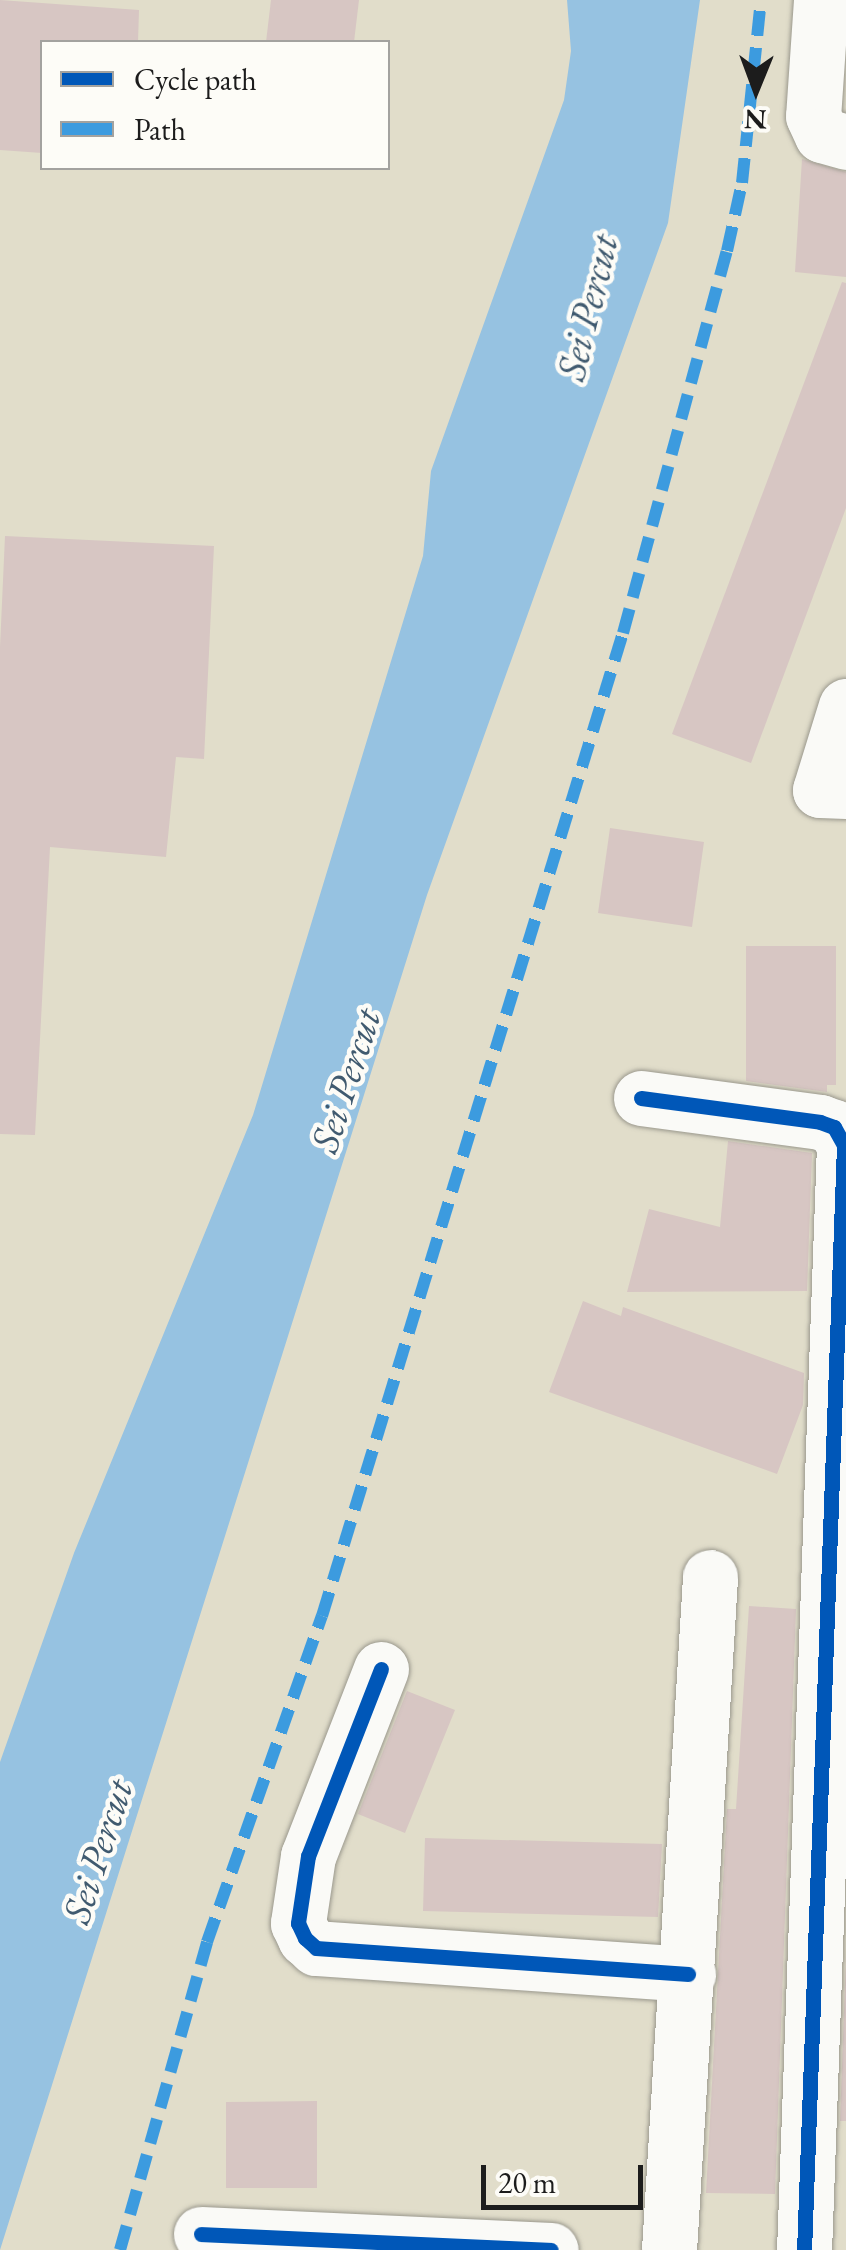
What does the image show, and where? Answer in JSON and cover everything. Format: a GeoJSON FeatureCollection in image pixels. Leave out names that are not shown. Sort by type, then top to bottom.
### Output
{"type":"FeatureCollection","features":[{"type":"Feature","properties":{"kind":"street"},"geometry":{"type":"LineString","coordinates":[[821,0],[814,125],[829,139],[846,142]]}},
{"type":"Feature","properties":{"kind":"street"},"geometry":{"type":"LineString","coordinates":[[846,706],[820,790],[846,791]]}},
{"type":"Feature","properties":{"kind":"street"},"geometry":{"type":"LineString","coordinates":[[641,1098],[820,1122],[834,1127],[844,1145],[804,2250]]}},
{"type":"Feature","properties":{"kind":"street"},"geometry":{"type":"LineString","coordinates":[[669,2250],[710,1578]]}},
{"type":"Feature","properties":{"kind":"street"},"geometry":{"type":"LineString","coordinates":[[381,1669],[308,1856],[298,1924],[305,1938],[316,1948],[688,1974]]}},
{"type":"Feature","properties":{"kind":"street"},"geometry":{"type":"LineString","coordinates":[[202,2234],[551,2250]]}},
{"type":"Feature","properties":{"kind":"water","name":"Sei Percut"},"geometry":{"type":"Polygon","coordinates":[[[567,0],[700,0],[668,223],[427,895],[0,2250],[0,1762],[74,1553],[253,1115],[423,556],[431,471],[564,100],[571,51],[567,0]]]}},
{"type":"Feature","properties":{"kind":"building"},"geometry":{"type":"Polygon","coordinates":[[[0,0],[139,10],[138,40],[40,40],[40,153],[0,150],[0,0]]]}},
{"type":"Feature","properties":{"kind":"building"},"geometry":{"type":"Polygon","coordinates":[[[271,0],[359,0],[354,40],[266,40],[271,0]]]}},
{"type":"Feature","properties":{"kind":"building"},"geometry":{"type":"Polygon","coordinates":[[[802,159],[846,172],[846,277],[795,272],[802,159]]]}},
{"type":"Feature","properties":{"kind":"building"},"geometry":{"type":"Polygon","coordinates":[[[842,282],[846,283],[846,508],[751,763],[672,734],[842,282]]]}},
{"type":"Feature","properties":{"kind":"building"},"geometry":{"type":"Polygon","coordinates":[[[5,536],[214,546],[204,759],[176,757],[166,857],[50,847],[35,1135],[0,1134],[0,647],[5,536]]]}},
{"type":"Feature","properties":{"kind":"building"},"geometry":{"type":"Polygon","coordinates":[[[610,828],[704,842],[692,927],[598,913],[610,828]]]}},
{"type":"Feature","properties":{"kind":"building"},"geometry":{"type":"Polygon","coordinates":[[[746,946],[836,946],[836,1085],[827,1085],[827,1092],[746,1081],[746,946]]]}},
{"type":"Feature","properties":{"kind":"building"},"geometry":{"type":"Polygon","coordinates":[[[728,1141],[812,1153],[807,1291],[627,1292],[649,1209],[720,1227],[728,1141]]]}},
{"type":"Feature","properties":{"kind":"building"},"geometry":{"type":"Polygon","coordinates":[[[583,1301],[621,1316],[623,1307],[804,1373],[803,1405],[777,1474],[549,1392],[583,1301]]]}},
{"type":"Feature","properties":{"kind":"building"},"geometry":{"type":"Polygon","coordinates":[[[749,1606],[796,1609],[775,2194],[706,2193],[727,1809],[736,1809],[749,1606]]]}},
{"type":"Feature","properties":{"kind":"building"},"geometry":{"type":"Polygon","coordinates":[[[407,1691],[455,1710],[405,1833],[358,1814],[407,1691]]]}},
{"type":"Feature","properties":{"kind":"building"},"geometry":{"type":"Polygon","coordinates":[[[425,1838],[662,1844],[658,1917],[423,1911],[425,1838]]]}},
{"type":"Feature","properties":{"kind":"building"},"geometry":{"type":"Polygon","coordinates":[[[846,1954],[846,2121],[840,2121],[846,1954]]]}},
{"type":"Feature","properties":{"kind":"building"},"geometry":{"type":"Polygon","coordinates":[[[317,2101],[317,2188],[226,2188],[226,2102],[317,2101]]]}},
{"type":"Feature","properties":{"kind":"marked path"},"geometry":{"type":"LineString","coordinates":[[120,2250],[207,1942],[322,1616],[623,633],[742,183],[761,0]]}},
{"type":"Feature","properties":{"kind":"cycle path"},"geometry":{"type":"LineString","coordinates":[[641,1098],[820,1122],[834,1127],[844,1145],[804,2250]]}},
{"type":"Feature","properties":{"kind":"cycle path"},"geometry":{"type":"LineString","coordinates":[[381,1669],[308,1856],[298,1923],[305,1938],[316,1948],[688,1974]]}},
{"type":"Feature","properties":{"kind":"cycle path"},"geometry":{"type":"LineString","coordinates":[[201,2234],[551,2250]]}}]}
